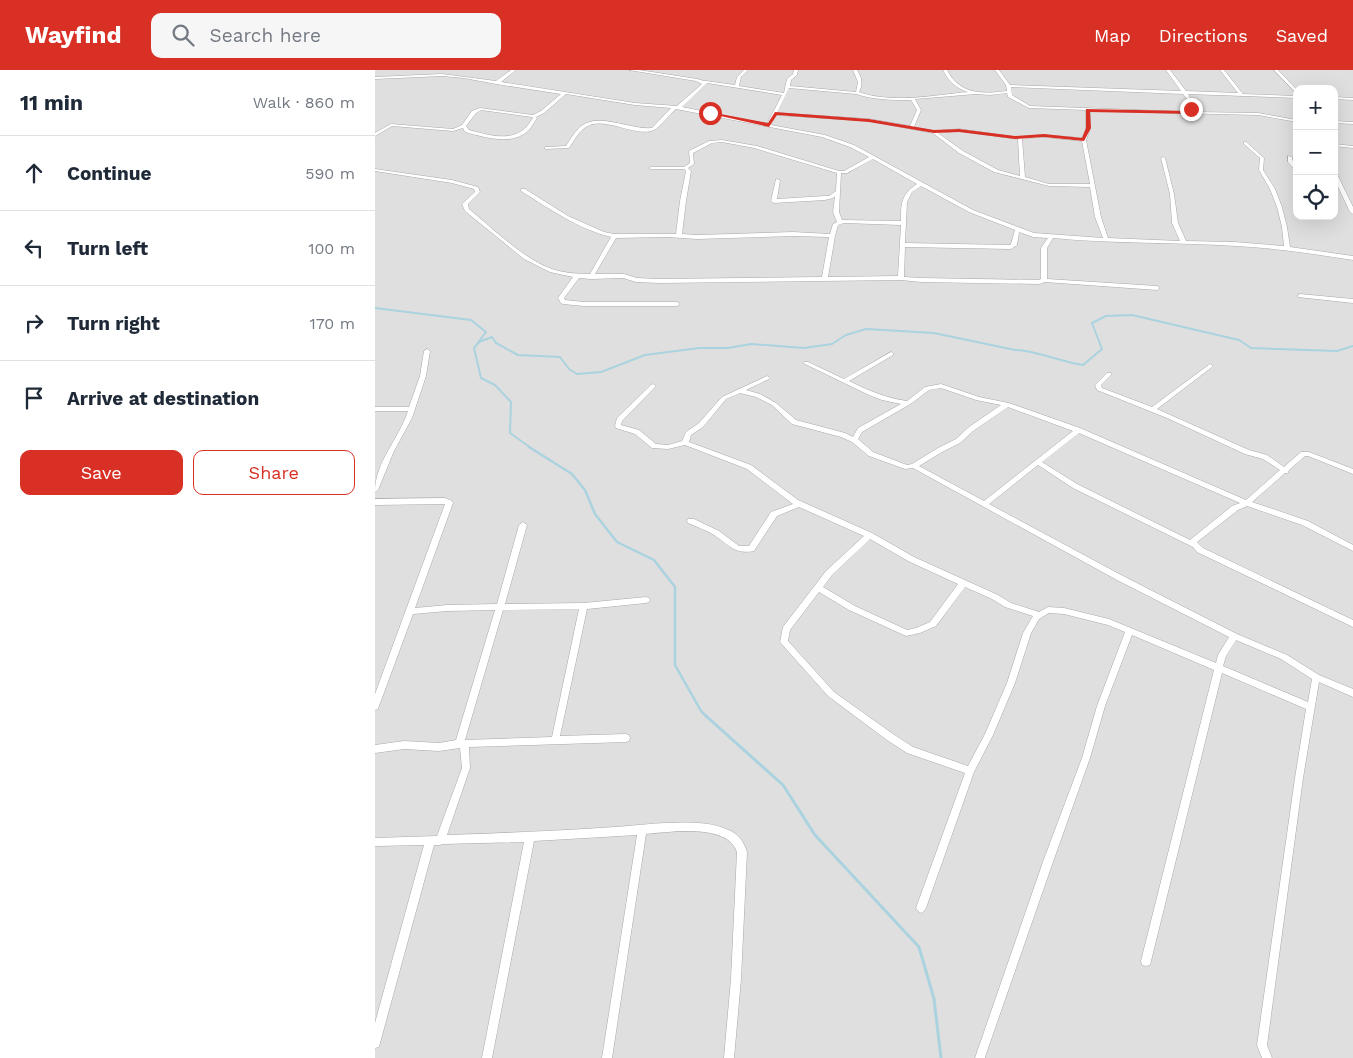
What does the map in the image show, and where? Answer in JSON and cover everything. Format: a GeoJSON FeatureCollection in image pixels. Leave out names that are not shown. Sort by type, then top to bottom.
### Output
{"type":"FeatureCollection","features":[{"type":"Feature","properties":{"kind":"street"},"geometry":{"type":"LineString","coordinates":[[378,77],[377,75],[389,70]]}},
{"type":"Feature","properties":{"kind":"street"},"geometry":{"type":"LineString","coordinates":[[424,70],[432,75]]}},
{"type":"Feature","properties":{"kind":"street"},"geometry":{"type":"LineString","coordinates":[[496,83],[514,70]]}},
{"type":"Feature","properties":{"kind":"street"},"geometry":{"type":"LineString","coordinates":[[631,70],[697,77],[704,82],[785,94]]}},
{"type":"Feature","properties":{"kind":"street"},"geometry":{"type":"LineString","coordinates":[[737,86],[739,77],[746,70]]}},
{"type":"Feature","properties":{"kind":"street"},"geometry":{"type":"LineString","coordinates":[[769,125],[785,94],[789,79],[795,75],[797,70]]}},
{"type":"Feature","properties":{"kind":"street"},"geometry":{"type":"LineString","coordinates":[[855,70],[860,78],[860,88],[857,93]]}},
{"type":"Feature","properties":{"kind":"street"},"geometry":{"type":"LineString","coordinates":[[945,70],[947,76],[955,84],[966,91],[975,93]]}},
{"type":"Feature","properties":{"kind":"street"},"geometry":{"type":"LineString","coordinates":[[997,70],[1012,98],[1026,106],[1088,110],[1258,114],[1293,120]]}},
{"type":"Feature","properties":{"kind":"street"},"geometry":{"type":"LineString","coordinates":[[1168,70],[1189,100],[1193,112]]}},
{"type":"Feature","properties":{"kind":"street"},"geometry":{"type":"LineString","coordinates":[[1222,70],[1241,94]]}},
{"type":"Feature","properties":{"kind":"street"},"geometry":{"type":"LineString","coordinates":[[1276,70],[1293,90]]}},
{"type":"Feature","properties":{"kind":"street"},"geometry":{"type":"LineString","coordinates":[[378,77],[442,75],[648,106],[677,107],[828,138],[853,146],[971,211],[1017,230],[1051,237],[1287,248],[1353,258]]}},
{"type":"Feature","properties":{"kind":"street"},"geometry":{"type":"LineString","coordinates":[[547,148],[567,147],[583,126],[593,123],[638,130],[653,130],[704,82]]}},
{"type":"Feature","properties":{"kind":"street"},"geometry":{"type":"LineString","coordinates":[[787,87],[857,93],[864,96],[912,98],[1008,89],[1293,95]]}},
{"type":"Feature","properties":{"kind":"street"},"geometry":{"type":"LineString","coordinates":[[375,135],[391,125],[453,130],[464,126],[474,112],[480,109],[534,116],[541,113],[556,98],[565,93]]}},
{"type":"Feature","properties":{"kind":"street"},"geometry":{"type":"LineString","coordinates":[[912,98],[919,110],[912,127]]}},
{"type":"Feature","properties":{"kind":"street"},"geometry":{"type":"LineString","coordinates":[[1338,98],[1353,99]]}},
{"type":"Feature","properties":{"kind":"street"},"geometry":{"type":"LineString","coordinates":[[1088,110],[1089,128],[1084,140],[1098,217],[1106,239]]}},
{"type":"Feature","properties":{"kind":"street"},"geometry":{"type":"LineString","coordinates":[[775,114],[869,120],[934,132],[959,130],[1020,138],[1044,136],[1084,140]]}},
{"type":"Feature","properties":{"kind":"street"},"geometry":{"type":"LineString","coordinates":[[464,126],[467,131],[510,137],[525,132],[535,118],[534,116]]}},
{"type":"Feature","properties":{"kind":"street"},"geometry":{"type":"LineString","coordinates":[[1338,122],[1353,123]]}},
{"type":"Feature","properties":{"kind":"street"},"geometry":{"type":"LineString","coordinates":[[934,132],[961,152],[996,171],[1049,185],[1093,186]]}},
{"type":"Feature","properties":{"kind":"street"},"geometry":{"type":"LineString","coordinates":[[1020,138],[1023,178]]}},
{"type":"Feature","properties":{"kind":"street"},"geometry":{"type":"LineString","coordinates":[[651,168],[685,168],[692,164],[691,152],[717,141],[755,147],[839,172],[845,172],[874,157]]}},
{"type":"Feature","properties":{"kind":"street"},"geometry":{"type":"LineString","coordinates":[[1246,143],[1262,158],[1261,170],[1272,185],[1282,211],[1287,248]]}},
{"type":"Feature","properties":{"kind":"street"},"geometry":{"type":"LineString","coordinates":[[1338,145],[1353,147]]}},
{"type":"Feature","properties":{"kind":"street"},"geometry":{"type":"LineString","coordinates":[[1290,157],[1289,162],[1293,166]]}},
{"type":"Feature","properties":{"kind":"street"},"geometry":{"type":"LineString","coordinates":[[1163,158],[1172,194],[1175,223],[1183,242]]}},
{"type":"Feature","properties":{"kind":"street"},"geometry":{"type":"LineString","coordinates":[[679,236],[683,201],[689,175],[689,171],[685,168]]}},
{"type":"Feature","properties":{"kind":"street"},"geometry":{"type":"LineString","coordinates":[[375,170],[398,176],[465,183],[476,188],[478,192],[465,204],[467,210],[526,258],[551,271],[577,276],[624,276],[636,280],[659,281],[825,278],[1040,282],[1044,280],[1157,288]]}},
{"type":"Feature","properties":{"kind":"street"},"geometry":{"type":"LineString","coordinates":[[839,172],[836,212],[840,222]]}},
{"type":"Feature","properties":{"kind":"street"},"geometry":{"type":"LineString","coordinates":[[778,180],[774,201],[779,202],[831,197],[838,191]]}},
{"type":"Feature","properties":{"kind":"street"},"geometry":{"type":"LineString","coordinates":[[1338,180],[1350,199],[1353,212]]}},
{"type":"Feature","properties":{"kind":"street"},"geometry":{"type":"LineString","coordinates":[[901,278],[902,223],[906,196],[921,183]]}},
{"type":"Feature","properties":{"kind":"street"},"geometry":{"type":"LineString","coordinates":[[523,190],[566,217],[602,233],[614,236],[697,237],[793,234],[832,236]]}},
{"type":"Feature","properties":{"kind":"street"},"geometry":{"type":"LineString","coordinates":[[825,278],[832,236],[836,224],[840,222],[902,223]]}},
{"type":"Feature","properties":{"kind":"street"},"geometry":{"type":"LineString","coordinates":[[902,244],[1011,247],[1014,245],[1017,230]]}},
{"type":"Feature","properties":{"kind":"street"},"geometry":{"type":"LineString","coordinates":[[591,277],[614,236]]}},
{"type":"Feature","properties":{"kind":"street"},"geometry":{"type":"LineString","coordinates":[[1044,280],[1044,248],[1051,237]]}},
{"type":"Feature","properties":{"kind":"street"},"geometry":{"type":"LineString","coordinates":[[577,276],[561,298],[563,302],[584,304],[677,304]]}},
{"type":"Feature","properties":{"kind":"street"},"geometry":{"type":"LineString","coordinates":[[1300,296],[1353,301]]}},
{"type":"Feature","properties":{"kind":"street"},"geometry":{"type":"LineString","coordinates":[[375,490],[391,451],[412,409],[423,376],[427,351]]}},
{"type":"Feature","properties":{"kind":"street"},"geometry":{"type":"LineString","coordinates":[[843,381],[891,354]]}},
{"type":"Feature","properties":{"kind":"street"},"geometry":{"type":"LineString","coordinates":[[806,363],[871,393],[898,403],[906,403]]}},
{"type":"Feature","properties":{"kind":"street"},"geometry":{"type":"LineString","coordinates":[[1152,410],[1210,366]]}},
{"type":"Feature","properties":{"kind":"street"},"geometry":{"type":"LineString","coordinates":[[1109,374],[1098,385],[1099,389],[1247,452],[1265,457],[1286,470]]}},
{"type":"Feature","properties":{"kind":"street"},"geometry":{"type":"LineString","coordinates":[[685,443],[688,434],[701,425],[724,398],[767,378]]}},
{"type":"Feature","properties":{"kind":"street"},"geometry":{"type":"LineString","coordinates":[[653,386],[619,420],[618,426],[637,432],[654,446],[668,448],[685,443],[749,468],[799,504],[869,535],[911,559],[1008,605],[1040,614]]}},
{"type":"Feature","properties":{"kind":"street"},"geometry":{"type":"LineString","coordinates":[[854,440],[860,430],[906,403],[927,388],[936,386],[947,387],[978,399],[1007,404],[1078,430],[1247,503],[1305,523],[1353,548]]}},
{"type":"Feature","properties":{"kind":"street"},"geometry":{"type":"LineString","coordinates":[[740,391],[758,395],[774,404],[794,422],[843,435],[854,440],[871,454],[903,467],[914,466],[958,441],[971,429],[1007,404]]}},
{"type":"Feature","properties":{"kind":"street"},"geometry":{"type":"LineString","coordinates":[[375,409],[412,409]]}},
{"type":"Feature","properties":{"kind":"street"},"geometry":{"type":"LineString","coordinates":[[984,504],[1078,430]]}},
{"type":"Feature","properties":{"kind":"street"},"geometry":{"type":"LineString","coordinates":[[1194,545],[1193,540],[1235,508],[1247,503],[1303,454],[1309,454],[1353,472]]}},
{"type":"Feature","properties":{"kind":"street"},"geometry":{"type":"LineString","coordinates":[[1038,462],[1075,486],[1226,563],[1353,624]]}},
{"type":"Feature","properties":{"kind":"street"},"geometry":{"type":"LineString","coordinates":[[914,466],[1120,578],[1234,636],[1284,657],[1316,677],[1353,693]]}},
{"type":"Feature","properties":{"kind":"street"},"geometry":{"type":"LineString","coordinates":[[375,502],[445,501],[449,503],[375,706]]}},
{"type":"Feature","properties":{"kind":"street"},"geometry":{"type":"LineString","coordinates":[[691,521],[720,535],[732,547],[741,550],[751,549],[774,514],[799,504]]}},
{"type":"Feature","properties":{"kind":"street"},"geometry":{"type":"LineString","coordinates":[[375,1043],[435,841],[466,768],[461,744],[523,525]]}},
{"type":"Feature","properties":{"kind":"street"},"geometry":{"type":"LineString","coordinates":[[869,535],[829,573],[786,629],[784,642],[787,648],[831,694],[890,738],[910,750],[970,771]]}},
{"type":"Feature","properties":{"kind":"street"},"geometry":{"type":"LineString","coordinates":[[818,588],[852,608],[906,633],[917,631],[933,624],[963,582]]}},
{"type":"Feature","properties":{"kind":"street"},"geometry":{"type":"LineString","coordinates":[[410,610],[585,606],[646,600]]}},
{"type":"Feature","properties":{"kind":"street"},"geometry":{"type":"LineString","coordinates":[[555,741],[585,606]]}},
{"type":"Feature","properties":{"kind":"street"},"geometry":{"type":"LineString","coordinates":[[921,908],[970,771],[989,735],[1011,683],[1027,633],[1036,617],[1040,614],[1048,610],[1064,611],[1109,622],[1220,667],[1311,707]]}},
{"type":"Feature","properties":{"kind":"street"},"geometry":{"type":"LineString","coordinates":[[980,1057],[1086,758],[1101,706],[1130,631]]}},
{"type":"Feature","properties":{"kind":"street"},"geometry":{"type":"LineString","coordinates":[[1146,961],[1222,656],[1234,636]]}},
{"type":"Feature","properties":{"kind":"street"},"geometry":{"type":"LineString","coordinates":[[1267,1058],[1262,1045],[1299,778],[1316,677]]}},
{"type":"Feature","properties":{"kind":"street"},"geometry":{"type":"LineString","coordinates":[[375,749],[404,745],[439,747],[461,744],[625,738]]}},
{"type":"Feature","properties":{"kind":"street"},"geometry":{"type":"LineString","coordinates":[[375,842],[530,837],[687,827],[708,828],[729,834],[741,845],[736,978],[729,1058]]}},
{"type":"Feature","properties":{"kind":"street"},"geometry":{"type":"LineString","coordinates":[[607,1058],[642,831]]}},
{"type":"Feature","properties":{"kind":"street"},"geometry":{"type":"LineString","coordinates":[[487,1058],[530,837]]}},
{"type":"Feature","properties":{"kind":"shaded area"},"geometry":{"type":"Polygon","coordinates":[[[375,70],[1353,70],[1353,1058],[375,1058],[375,70]]]}},
{"type":"Feature","properties":{"kind":"waterway"},"geometry":{"type":"LineString","coordinates":[[375,308],[471,320],[486,332],[474,348]]}},
{"type":"Feature","properties":{"kind":"waterway"},"geometry":{"type":"LineString","coordinates":[[474,348],[479,342],[492,337],[496,343],[518,355],[560,357],[569,369],[577,374],[601,372],[645,355],[699,348],[728,348],[751,344],[804,348],[832,344],[846,335],[866,329],[934,333],[1031,352],[1083,365],[1102,349],[1092,323],[1106,316],[1132,315],[1239,340],[1251,348],[1337,351],[1353,346]]}},
{"type":"Feature","properties":{"kind":"waterway"},"geometry":{"type":"LineString","coordinates":[[474,348],[481,378],[495,385],[511,402],[510,433],[531,448]]}},
{"type":"Feature","properties":{"kind":"waterway"},"geometry":{"type":"LineString","coordinates":[[529,447],[572,474],[585,490],[595,514],[617,542],[654,560],[675,587],[675,665],[701,711],[706,716]]}},
{"type":"Feature","properties":{"kind":"waterway"},"geometry":{"type":"LineString","coordinates":[[706,716],[783,785],[815,835],[919,947],[934,999],[941,1058]]}},
{"type":"Feature","properties":{"kind":"route"},"geometry":{"type":"LineString","coordinates":[[710,113],[769,125],[775,114],[869,120],[934,132],[959,130],[1015,138],[1044,136],[1084,140],[1089,128],[1088,110],[1193,112],[1191,109]]}}]}
